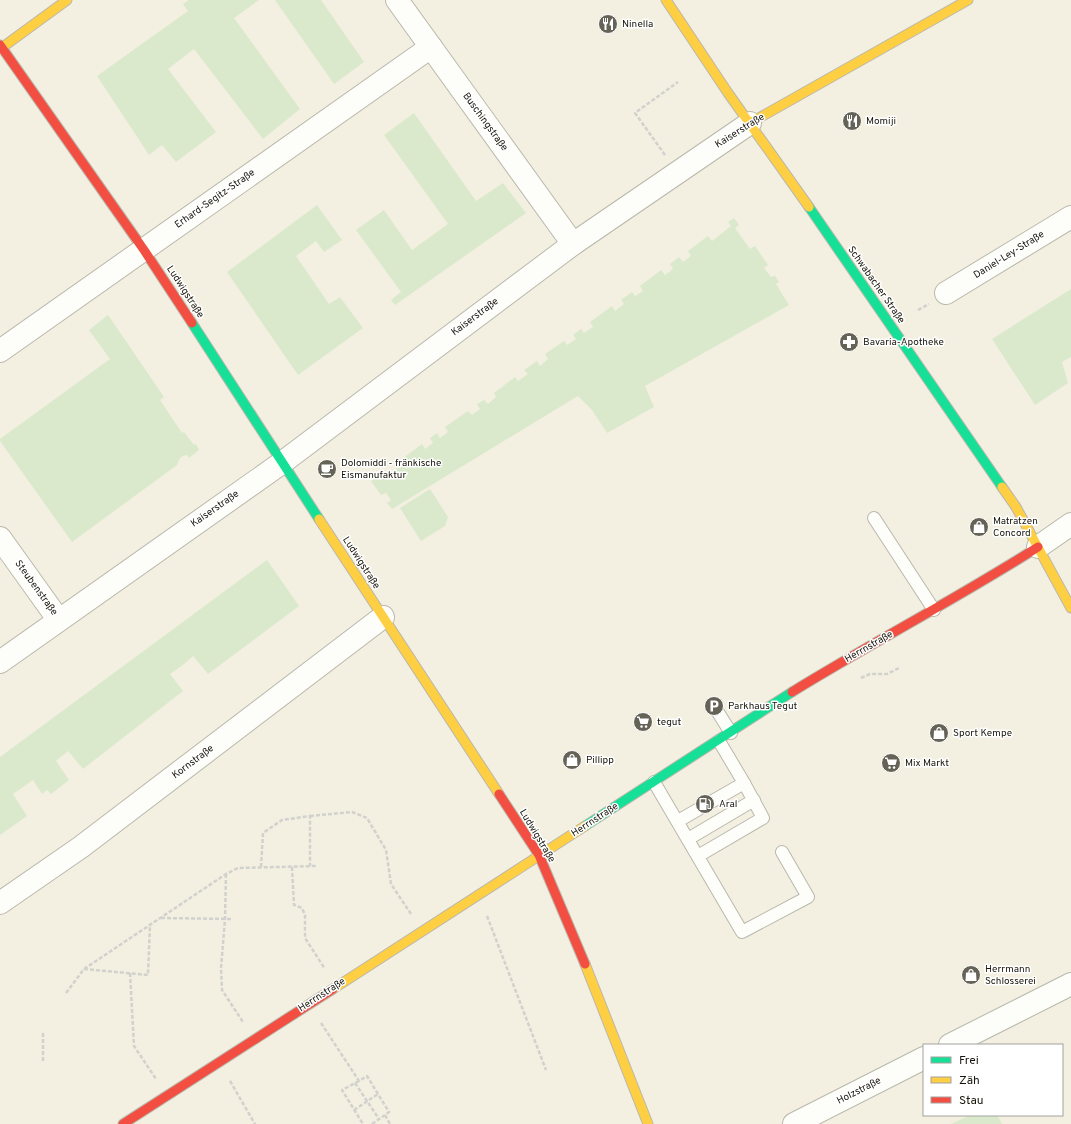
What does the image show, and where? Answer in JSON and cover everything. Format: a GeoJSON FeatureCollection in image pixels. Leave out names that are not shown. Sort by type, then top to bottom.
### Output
{"type":"FeatureCollection","features":[{"type":"Feature","properties":{"kind":"street"},"geometry":{"type":"LineString","coordinates":[[1,47],[67,0]]}},
{"type":"Feature","properties":{"kind":"street","name":"Buschingstraße"},"geometry":{"type":"LineString","coordinates":[[397,0],[573,244]]}},
{"type":"Feature","properties":{"kind":"street","name":"Schwabacher Straße"},"geometry":{"type":"LineString","coordinates":[[666,0],[724,88],[780,164],[1016,507],[1071,608]]}},
{"type":"Feature","properties":{"kind":"street","name":"Kaiserstraße"},"geometry":{"type":"LineString","coordinates":[[0,662],[58,619],[283,462],[573,244],[750,123],[968,0]]}},
{"type":"Feature","properties":{"kind":"street","name":"Ludwigstraße"},"geometry":{"type":"LineString","coordinates":[[1,47],[144,250],[539,856],[578,946],[648,1124]]}},
{"type":"Feature","properties":{"kind":"street","name":"Erhard-Segitz-Straße"},"geometry":{"type":"LineString","coordinates":[[0,351],[431,47]]}},
{"type":"Feature","properties":{"kind":"street","name":"Daniel-Ley-Straße"},"geometry":{"type":"LineString","coordinates":[[946,294],[1071,216]]}},
{"type":"Feature","properties":{"kind":"street","name":"Herrnstraße"},"geometry":{"type":"LineString","coordinates":[[123,1124],[858,652],[1001,571],[1071,524]]}},
{"type":"Feature","properties":{"kind":"street","name":"Steubenstraße"},"geometry":{"type":"LineString","coordinates":[[0,538],[58,619]]}},
{"type":"Feature","properties":{"kind":"street","name":"Kornstraße"},"geometry":{"type":"LineString","coordinates":[[0,902],[81,847],[383,617]]}},
{"type":"Feature","properties":{"kind":"street"},"geometry":{"type":"LineString","coordinates":[[952,1044],[1071,984]]}},
{"type":"Feature","properties":{"kind":"street","name":"Holzstraße"},"geometry":{"type":"LineString","coordinates":[[794,1124],[923,1059]]}},
{"type":"Feature","properties":{"kind":"lane"},"geometry":{"type":"LineString","coordinates":[[874,518],[934,610]]}},
{"type":"Feature","properties":{"kind":"lane"},"geometry":{"type":"LineString","coordinates":[[714,706],[731,733]]}},
{"type":"Feature","properties":{"kind":"lane"},"geometry":{"type":"LineString","coordinates":[[698,856],[765,822],[754,800],[719,741]]}},
{"type":"Feature","properties":{"kind":"lane"},"geometry":{"type":"LineString","coordinates":[[654,782],[742,932],[808,897],[782,852]]}},
{"type":"Feature","properties":{"kind":"lane"},"geometry":{"type":"LineString","coordinates":[[678,821],[744,783]]}},
{"type":"Feature","properties":{"kind":"lane"},"geometry":{"type":"LineString","coordinates":[[688,838],[754,800]]}},
{"type":"Feature","properties":{"kind":"path"},"geometry":{"type":"LineString","coordinates":[[666,158],[635,113],[678,82]]}},
{"type":"Feature","properties":{"kind":"path"},"geometry":{"type":"LineString","coordinates":[[261,867],[263,833],[282,820],[352,812],[367,818],[386,850],[391,884],[422,931]]}},
{"type":"Feature","properties":{"kind":"path"},"geometry":{"type":"LineString","coordinates":[[310,816],[310,866]]}},
{"type":"Feature","properties":{"kind":"path"},"geometry":{"type":"LineString","coordinates":[[292,866],[294,905],[302,908],[305,915],[305,938],[336,986]]}},
{"type":"Feature","properties":{"kind":"path"},"geometry":{"type":"LineString","coordinates":[[66,993],[84,969],[226,874],[238,868],[316,866]]}},
{"type":"Feature","properties":{"kind":"path"},"geometry":{"type":"LineString","coordinates":[[226,874],[225,919],[221,968],[222,990],[254,1039]]}},
{"type":"Feature","properties":{"kind":"path"},"geometry":{"type":"LineString","coordinates":[[478,895],[546,1070]]}},
{"type":"Feature","properties":{"kind":"path"},"geometry":{"type":"LineString","coordinates":[[160,918],[233,919]]}},
{"type":"Feature","properties":{"kind":"path"},"geometry":{"type":"LineString","coordinates":[[84,969],[148,975],[150,925]]}},
{"type":"Feature","properties":{"kind":"path"},"geometry":{"type":"LineString","coordinates":[[130,973],[134,1046],[167,1096]]}},
{"type":"Feature","properties":{"kind":"path"},"geometry":{"type":"LineString","coordinates":[[309,1004],[359,1081]]}},
{"type":"Feature","properties":{"kind":"path"},"geometry":{"type":"LineString","coordinates":[[43,1061],[44,1031]]}},
{"type":"Feature","properties":{"kind":"path"},"geometry":{"type":"LineString","coordinates":[[219,1062],[255,1124]]}},
{"type":"Feature","properties":{"kind":"path"},"geometry":{"type":"LineString","coordinates":[[363,1124],[342,1090],[367,1076],[390,1112],[372,1124]]}},
{"type":"Feature","properties":{"kind":"path"},"geometry":{"type":"LineString","coordinates":[[354,1083],[379,1120]]}},
{"type":"Feature","properties":{"kind":"path"},"geometry":{"type":"LineString","coordinates":[[354,1110],[378,1094]]}},
{"type":"Feature","properties":{"kind":"path"},"geometry":{"type":"LineString","coordinates":[[385,1115],[390,1124]]}},
{"type":"Feature","properties":{"kind":"green space"},"geometry":{"type":"Polygon","coordinates":[[[189,0],[259,0],[234,18],[300,109],[263,139],[194,49],[168,69],[216,132],[176,162],[162,145],[149,155],[97,76],[188,11],[183,4],[189,0]]]}},
{"type":"Feature","properties":{"kind":"green space"},"geometry":{"type":"Polygon","coordinates":[[[275,0],[321,0],[364,62],[334,84],[275,0]]]}},
{"type":"Feature","properties":{"kind":"green space"},"geometry":{"type":"Polygon","coordinates":[[[414,113],[476,201],[503,183],[526,213],[395,305],[391,300],[401,292],[356,230],[384,210],[412,250],[448,224],[384,135],[414,113]]]}},
{"type":"Feature","properties":{"kind":"green space"},"geometry":{"type":"Polygon","coordinates":[[[317,205],[342,240],[324,252],[316,241],[296,256],[329,304],[340,297],[363,328],[298,375],[227,272],[317,205]]]}},
{"type":"Feature","properties":{"kind":"green space"},"geometry":{"type":"Polygon","coordinates":[[[734,218],[739,225],[735,228],[750,249],[755,246],[768,265],[764,268],[771,277],[775,276],[779,282],[776,284],[789,305],[645,386],[654,407],[607,433],[592,410],[578,396],[392,509],[387,503],[391,500],[386,493],[381,495],[371,481],[380,475],[382,479],[401,466],[398,462],[422,444],[425,449],[433,443],[430,438],[437,433],[440,438],[448,432],[445,427],[468,411],[472,415],[480,409],[477,404],[484,400],[488,404],[496,397],[494,393],[515,377],[518,381],[528,374],[524,370],[537,361],[540,366],[548,359],[545,354],[564,341],[567,345],[576,339],[573,335],[581,329],[584,333],[593,327],[590,322],[612,306],[615,311],[624,304],[621,300],[632,292],[635,296],[643,291],[640,286],[661,270],[665,275],[673,269],[670,264],[679,257],[683,262],[691,256],[688,251],[708,236],[712,241],[731,226],[728,222],[734,218]]]}},
{"type":"Feature","properties":{"kind":"green space"},"geometry":{"type":"Polygon","coordinates":[[[1071,289],[1071,357],[1062,362],[1068,383],[1035,405],[992,339],[1071,289]]]}},
{"type":"Feature","properties":{"kind":"green space"},"geometry":{"type":"Polygon","coordinates":[[[108,315],[164,397],[160,400],[182,433],[184,432],[194,445],[196,444],[199,450],[189,458],[187,455],[181,457],[177,465],[72,542],[0,439],[110,359],[89,330],[108,315]]]}},
{"type":"Feature","properties":{"kind":"green space"},"geometry":{"type":"Polygon","coordinates":[[[430,489],[448,517],[445,526],[421,541],[400,508],[430,489]]]}},
{"type":"Feature","properties":{"kind":"green space"},"geometry":{"type":"Polygon","coordinates":[[[267,560],[299,606],[208,674],[193,656],[170,674],[183,691],[83,769],[68,751],[56,761],[69,780],[51,794],[47,790],[42,794],[33,780],[13,794],[27,816],[0,835],[0,757],[267,560]]]}},
{"type":"Feature","properties":{"kind":"green space"},"geometry":{"type":"Polygon","coordinates":[[[968,1116],[998,1116],[1002,1124],[951,1124],[968,1116]]]}},
{"type":"Feature","properties":{"kind":"traffic: fast"},"geometry":{"type":"LineString","coordinates":[[809,207],[1002,487]]}},
{"type":"Feature","properties":{"kind":"traffic: fast"},"geometry":{"type":"LineString","coordinates":[[192,323],[319,519]]}},
{"type":"Feature","properties":{"kind":"traffic: fast"},"geometry":{"type":"LineString","coordinates":[[585,826],[792,692]]}},
{"type":"Feature","properties":{"kind":"traffic: slow"},"geometry":{"type":"LineString","coordinates":[[0,49],[67,0]]}},
{"type":"Feature","properties":{"kind":"traffic: slow"},"geometry":{"type":"LineString","coordinates":[[666,0],[728,93],[809,207]]}},
{"type":"Feature","properties":{"kind":"traffic: slow"},"geometry":{"type":"LineString","coordinates":[[750,123],[968,0]]}},
{"type":"Feature","properties":{"kind":"traffic: slow"},"geometry":{"type":"LineString","coordinates":[[1002,487],[1016,507],[1071,608]]}},
{"type":"Feature","properties":{"kind":"traffic: slow"},"geometry":{"type":"LineString","coordinates":[[319,519],[499,794]]}},
{"type":"Feature","properties":{"kind":"traffic: slow"},"geometry":{"type":"LineString","coordinates":[[333,989],[585,826]]}},
{"type":"Feature","properties":{"kind":"traffic: slow"},"geometry":{"type":"LineString","coordinates":[[585,964],[648,1124]]}},
{"type":"Feature","properties":{"kind":"traffic: jam"},"geometry":{"type":"LineString","coordinates":[[0,45],[144,250],[192,323]]}},
{"type":"Feature","properties":{"kind":"traffic: jam"},"geometry":{"type":"LineString","coordinates":[[792,692],[1038,547]]}},
{"type":"Feature","properties":{"kind":"traffic: jam"},"geometry":{"type":"LineString","coordinates":[[499,794],[539,855],[585,964]]}},
{"type":"Feature","properties":{"kind":"traffic: jam"},"geometry":{"type":"LineString","coordinates":[[123,1124],[333,989]]}},
{"type":"Feature","properties":{"kind":"place","name":"Ninella"},"geometry":{"type":"Point","coordinates":[608,24]}},
{"type":"Feature","properties":{"kind":"place","name":"Momiji"},"geometry":{"type":"Point","coordinates":[852,121]}},
{"type":"Feature","properties":{"kind":"place","name":"Bavaria-Apotheke"},"geometry":{"type":"Point","coordinates":[849,342]}},
{"type":"Feature","properties":{"kind":"place","name":"Dolomiddi - fränkische Eismanufaktur"},"geometry":{"type":"Point","coordinates":[327,469]}},
{"type":"Feature","properties":{"kind":"place","name":"Matratzen Concord"},"geometry":{"type":"Point","coordinates":[979,527]}},
{"type":"Feature","properties":{"kind":"place","name":"Parkhaus Tegut"},"geometry":{"type":"Point","coordinates":[714,706]}},
{"type":"Feature","properties":{"kind":"place","name":"tegut"},"geometry":{"type":"Point","coordinates":[643,722]}},
{"type":"Feature","properties":{"kind":"place","name":"Sport Kempe"},"geometry":{"type":"Point","coordinates":[939,733]}},
{"type":"Feature","properties":{"kind":"place","name":"Pillipp"},"geometry":{"type":"Point","coordinates":[572,760]}},
{"type":"Feature","properties":{"kind":"place","name":"Mix Markt"},"geometry":{"type":"Point","coordinates":[891,763]}},
{"type":"Feature","properties":{"kind":"place","name":"Aral"},"geometry":{"type":"Point","coordinates":[705,804]}},
{"type":"Feature","properties":{"kind":"place","name":"Herrmann Schlosserei"},"geometry":{"type":"Point","coordinates":[971,975]}}]}
